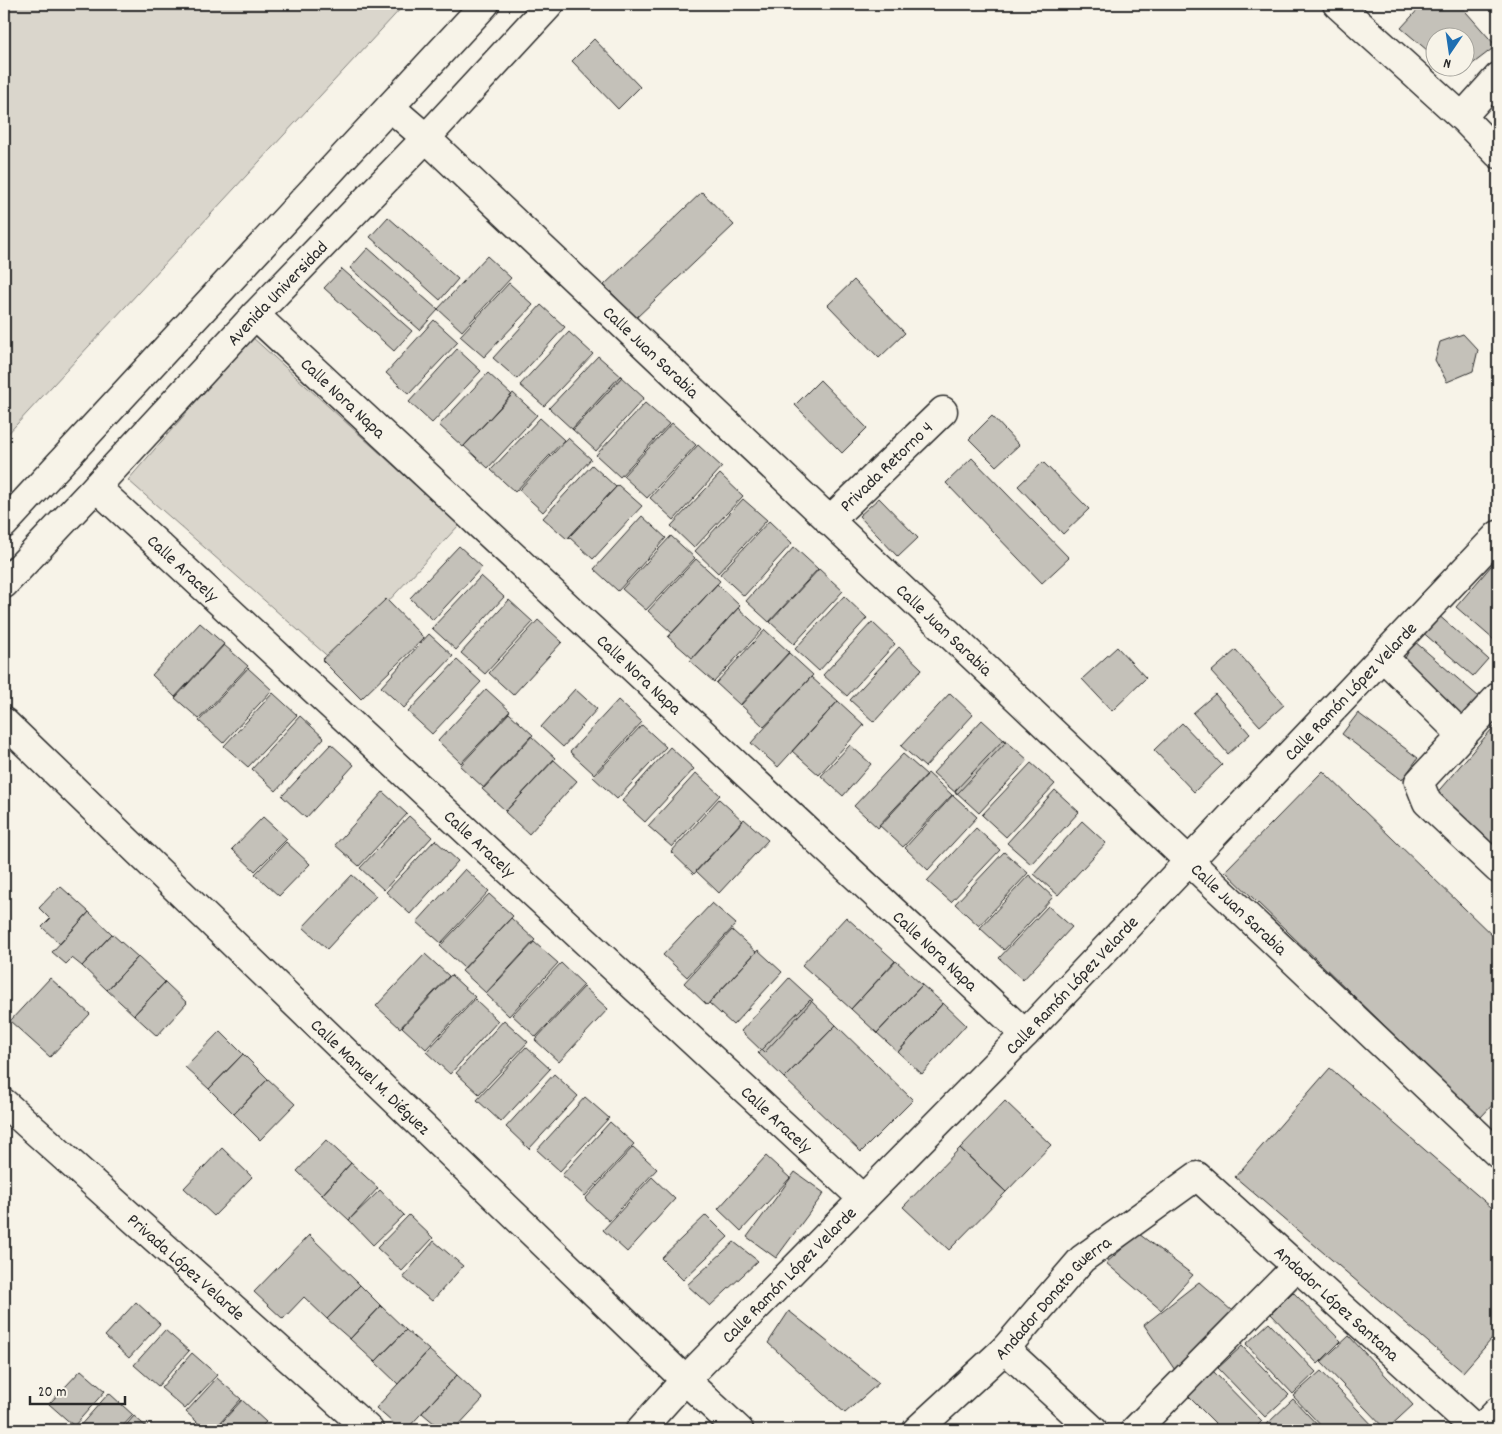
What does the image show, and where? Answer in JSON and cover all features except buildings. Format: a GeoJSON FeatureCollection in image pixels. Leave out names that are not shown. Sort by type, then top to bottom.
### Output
{"type":"FeatureCollection","features":[{"type":"Feature","properties":{"kind":"street"},"geometry":{"type":"LineString","coordinates":[[4,524],[485,4]]}},
{"type":"Feature","properties":{"kind":"street","name":"Avenida Universidad"},"geometry":{"type":"LineString","coordinates":[[4,584],[255,315],[426,138],[550,4]]}},
{"type":"Feature","properties":{"kind":"street"},"geometry":{"type":"LineString","coordinates":[[1337,4],[1462,118],[1498,154]]}},
{"type":"Feature","properties":{"kind":"street"},"geometry":{"type":"LineString","coordinates":[[1462,118],[1498,77]]}},
{"type":"Feature","properties":{"kind":"street","name":"Calle Juan Sarabia"},"geometry":{"type":"LineString","coordinates":[[390,107],[426,138],[1498,1154]]}},
{"type":"Feature","properties":{"kind":"street","name":"Calle Nora Napa"},"geometry":{"type":"LineString","coordinates":[[255,315],[1025,1034]]}},
{"type":"Feature","properties":{"kind":"street","name":"Privada Retorno 4"},"geometry":{"type":"LineString","coordinates":[[829,522],[943,411]]}},
{"type":"Feature","properties":{"kind":"street","name":"Calle Aracely"},"geometry":{"type":"LineString","coordinates":[[96,487],[863,1199]]}},
{"type":"Feature","properties":{"kind":"street","name":"Calle Ramón López Velarde"},"geometry":{"type":"LineString","coordinates":[[640,1430],[685,1380],[1025,1034],[1498,535]]}},
{"type":"Feature","properties":{"kind":"street"},"geometry":{"type":"LineString","coordinates":[[1383,657],[1462,735]]}},
{"type":"Feature","properties":{"kind":"street"},"geometry":{"type":"LineString","coordinates":[[1498,697],[1419,782],[1427,802],[1498,868]]}},
{"type":"Feature","properties":{"kind":"street","name":"Calle Manuel M. Diéguez"},"geometry":{"type":"LineString","coordinates":[[4,722],[739,1430]]}},
{"type":"Feature","properties":{"kind":"street","name":"Privada López Velarde"},"geometry":{"type":"LineString","coordinates":[[4,1103],[369,1430]]}},
{"type":"Feature","properties":{"kind":"street","name":"Andador López Santana"},"geometry":{"type":"LineString","coordinates":[[1197,1176],[1479,1430]]}},
{"type":"Feature","properties":{"kind":"street","name":"Andador Donato Guerra"},"geometry":{"type":"LineString","coordinates":[[917,1430],[1005,1349],[1082,1259],[1197,1176]]}},
{"type":"Feature","properties":{"kind":"street"},"geometry":{"type":"LineString","coordinates":[[1135,1430],[1297,1266]]}},
{"type":"Feature","properties":{"kind":"street"},"geometry":{"type":"LineString","coordinates":[[1005,1349],[1093,1430]]}},
{"type":"Feature","properties":{"kind":"street"},"geometry":{"type":"LineString","coordinates":[[1479,1430],[1498,1411]]}},
{"type":"Feature","properties":{"kind":"shaded area"},"geometry":{"type":"Polygon","coordinates":[[[4,4],[405,4],[4,438],[4,4]]]}},
{"type":"Feature","properties":{"kind":"shaded area"},"geometry":{"type":"Polygon","coordinates":[[[252,337],[459,525],[333,661],[128,480],[252,337]]]}}]}
